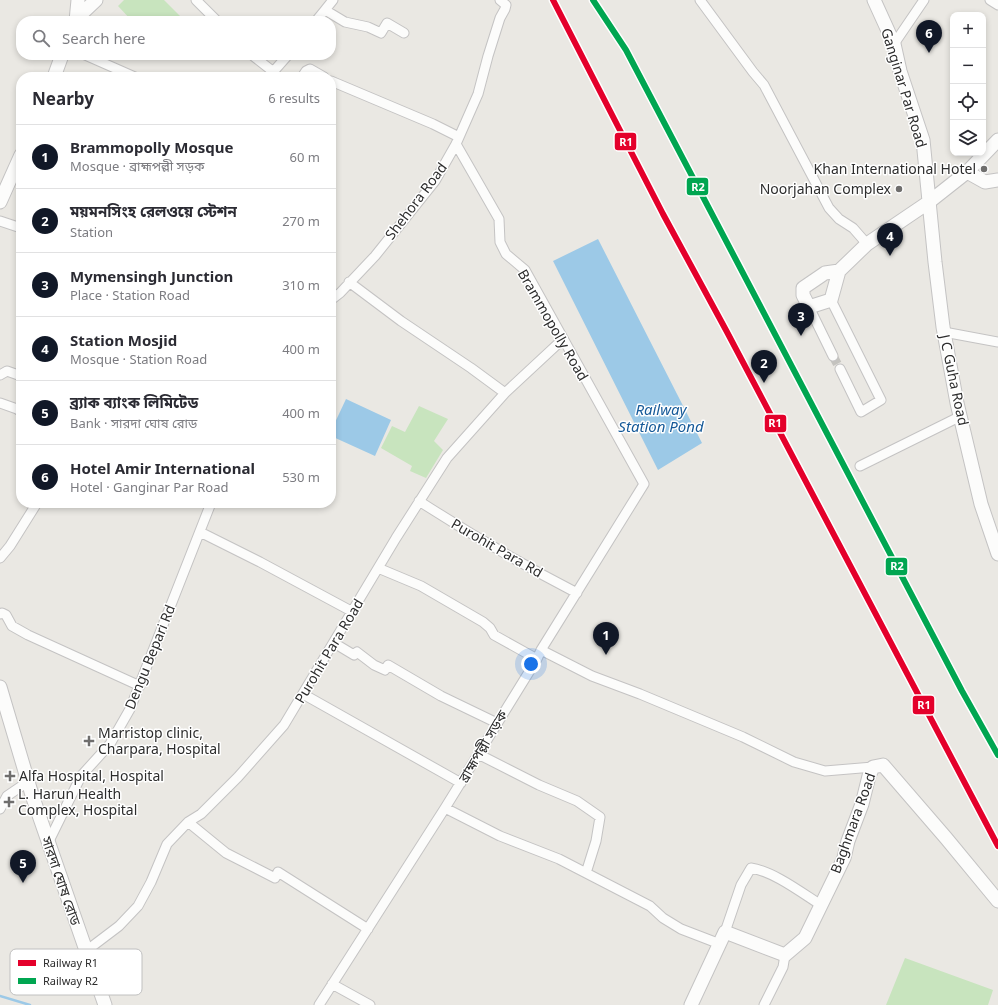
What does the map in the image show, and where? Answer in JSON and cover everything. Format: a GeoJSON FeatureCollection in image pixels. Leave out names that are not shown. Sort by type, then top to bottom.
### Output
{"type":"FeatureCollection","features":[{"type":"Feature","properties":{"kind":"street"},"geometry":{"type":"LineString","coordinates":[[76,16],[78,0]]}},
{"type":"Feature","properties":{"kind":"street"},"geometry":{"type":"LineString","coordinates":[[80,16],[96,0]]}},
{"type":"Feature","properties":{"kind":"street"},"geometry":{"type":"LineString","coordinates":[[196,0],[212,16]]}},
{"type":"Feature","properties":{"kind":"street"},"geometry":{"type":"LineString","coordinates":[[320,16],[333,0]]}},
{"type":"Feature","properties":{"kind":"street","name":"Shehora Road"},"geometry":{"type":"LineString","coordinates":[[336,296],[375,256],[435,181],[457,141],[478,94],[500,18],[506,5],[500,0]]}},
{"type":"Feature","properties":{"kind":"street"},"geometry":{"type":"LineString","coordinates":[[700,0],[752,72],[764,85],[829,208],[839,218],[853,228],[867,244]]}},
{"type":"Feature","properties":{"kind":"street","name":"Ganginar Par Road"},"geometry":{"type":"LineString","coordinates":[[874,0],[894,44],[900,71],[923,140],[929,202]]}},
{"type":"Feature","properties":{"kind":"street"},"geometry":{"type":"LineString","coordinates":[[894,44],[924,0]]}},
{"type":"Feature","properties":{"kind":"street"},"geometry":{"type":"LineString","coordinates":[[990,0],[998,5]]}},
{"type":"Feature","properties":{"kind":"street"},"geometry":{"type":"LineString","coordinates":[[324,10],[334,16]]}},
{"type":"Feature","properties":{"kind":"street"},"geometry":{"type":"LineString","coordinates":[[336,17],[345,22],[381,33],[387,23],[404,33]]}},
{"type":"Feature","properties":{"kind":"street"},"geometry":{"type":"LineString","coordinates":[[56,72],[60,60]]}},
{"type":"Feature","properties":{"kind":"street"},"geometry":{"type":"LineString","coordinates":[[96,60],[124,72]]}},
{"type":"Feature","properties":{"kind":"street"},"geometry":{"type":"LineString","coordinates":[[259,60],[274,72]]}},
{"type":"Feature","properties":{"kind":"street"},"geometry":{"type":"LineString","coordinates":[[278,72],[285,60]]}},
{"type":"Feature","properties":{"kind":"street"},"geometry":{"type":"LineString","coordinates":[[336,83],[433,124],[457,141]]}},
{"type":"Feature","properties":{"kind":"street"},"geometry":{"type":"LineString","coordinates":[[840,369],[861,412],[881,400],[831,300],[839,271],[867,244],[929,202],[967,172],[998,140]]}},
{"type":"Feature","properties":{"kind":"street","name":"Brammopolly Road"},"geometry":{"type":"LineString","coordinates":[[457,141],[499,219],[500,242],[506,254],[525,270],[562,340],[644,484]]}},
{"type":"Feature","properties":{"kind":"street"},"geometry":{"type":"LineString","coordinates":[[0,202],[16,166]]}},
{"type":"Feature","properties":{"kind":"street"},"geometry":{"type":"LineString","coordinates":[[967,172],[985,182],[998,180]]}},
{"type":"Feature","properties":{"kind":"street","name":"J C Guha Road"},"geometry":{"type":"LineString","coordinates":[[929,202],[934,262],[944,332],[981,504],[998,554]]}},
{"type":"Feature","properties":{"kind":"street"},"geometry":{"type":"LineString","coordinates":[[0,222],[16,227]]}},
{"type":"Feature","properties":{"kind":"street"},"geometry":{"type":"LineString","coordinates":[[833,356],[803,295],[803,288],[825,273],[839,271]]}},
{"type":"Feature","properties":{"kind":"street"},"geometry":{"type":"LineString","coordinates":[[349,282],[401,321],[471,368],[505,393]]}},
{"type":"Feature","properties":{"kind":"street"},"geometry":{"type":"LineString","coordinates":[[809,307],[831,300]]}},
{"type":"Feature","properties":{"kind":"street"},"geometry":{"type":"LineString","coordinates":[[944,332],[998,342]]}},
{"type":"Feature","properties":{"kind":"street","name":"Purohit Para Road"},"geometry":{"type":"LineString","coordinates":[[89,949],[119,926],[138,906],[151,882],[167,844],[188,822],[201,814],[238,777],[284,725],[378,568],[447,458],[505,393],[562,340]]}},
{"type":"Feature","properties":{"kind":"street"},"geometry":{"type":"LineString","coordinates":[[4,373],[16,375]]}},
{"type":"Feature","properties":{"kind":"street"},"geometry":{"type":"LineString","coordinates":[[0,403],[16,409]]}},
{"type":"Feature","properties":{"kind":"street"},"geometry":{"type":"LineString","coordinates":[[860,466],[961,416]]}},
{"type":"Feature","properties":{"kind":"street","name":"ব্রাহ্মপল্লী সড়ক"},"geometry":{"type":"LineString","coordinates":[[319,1005],[461,783],[644,484]]}},
{"type":"Feature","properties":{"kind":"street","name":"Purohit Para Rd"},"geometry":{"type":"LineString","coordinates":[[419,501],[464,530],[576,593]]}},
{"type":"Feature","properties":{"kind":"street"},"geometry":{"type":"LineString","coordinates":[[0,558],[10,546],[34,508]]}},
{"type":"Feature","properties":{"kind":"street","name":"Dengu Bepari Rd"},"geometry":{"type":"LineString","coordinates":[[48,842],[81,776],[110,744],[130,709],[209,508]]}},
{"type":"Feature","properties":{"kind":"street"},"geometry":{"type":"LineString","coordinates":[[200,532],[260,562],[352,612]]}},
{"type":"Feature","properties":{"kind":"street"},"geometry":{"type":"LineString","coordinates":[[378,568],[421,586],[483,622],[490,628],[494,635],[537,659]]}},
{"type":"Feature","properties":{"kind":"street"},"geometry":{"type":"LineString","coordinates":[[0,614],[6,615],[12,626],[28,635],[140,686]]}},
{"type":"Feature","properties":{"kind":"street"},"geometry":{"type":"LineString","coordinates":[[334,643],[354,655],[357,652],[374,665],[385,670],[388,665],[441,696],[497,723]]}},
{"type":"Feature","properties":{"kind":"street"},"geometry":{"type":"LineString","coordinates":[[541,650],[592,676],[640,694],[743,737],[794,762],[826,771],[873,767]]}},
{"type":"Feature","properties":{"kind":"street","name":"সারদা ঘোষ রোড"},"geometry":{"type":"LineString","coordinates":[[0,686],[48,842],[85,949]]}},
{"type":"Feature","properties":{"kind":"street"},"geometry":{"type":"LineString","coordinates":[[303,694],[461,783]]}},
{"type":"Feature","properties":{"kind":"street"},"geometry":{"type":"LineString","coordinates":[[478,754],[539,785],[578,801],[600,817],[596,841],[586,873]]}},
{"type":"Feature","properties":{"kind":"street","name":"Baghmara Road"},"geometry":{"type":"LineString","coordinates":[[785,955],[805,938],[844,858],[848,841],[862,804],[869,776],[873,767],[883,765],[998,901]]}},
{"type":"Feature","properties":{"kind":"street"},"geometry":{"type":"LineString","coordinates":[[0,809],[7,796],[29,781]]}},
{"type":"Feature","properties":{"kind":"street"},"geometry":{"type":"LineString","coordinates":[[445,808],[500,836],[559,859],[650,906],[663,918],[681,929],[722,938],[785,955],[783,967],[764,1005]]}},
{"type":"Feature","properties":{"kind":"street"},"geometry":{"type":"LineString","coordinates":[[188,822],[226,853],[275,878],[278,872],[368,929]]}},
{"type":"Feature","properties":{"kind":"street"},"geometry":{"type":"LineString","coordinates":[[691,1005],[722,938],[741,885],[751,868],[773,876],[821,905]]}},
{"type":"Feature","properties":{"kind":"street"},"geometry":{"type":"LineString","coordinates":[[332,984],[370,1005]]}},
{"type":"Feature","properties":{"kind":"street","name":"সারদা ঘোষ রোড"},"geometry":{"type":"LineString","coordinates":[[101,995],[105,1005]]}},
{"type":"Feature","properties":{"kind":"green space"},"geometry":{"type":"Polygon","coordinates":[[[124,0],[164,0],[180,16],[127,16],[118,6],[124,0]]]}},
{"type":"Feature","properties":{"kind":"green space"},"geometry":{"type":"Polygon","coordinates":[[[419,406],[448,419],[434,441],[443,450],[426,478],[410,471],[412,466],[381,448],[392,426],[405,432],[419,406]]]}},
{"type":"Feature","properties":{"kind":"green space"},"geometry":{"type":"Polygon","coordinates":[[[905,958],[993,990],[988,1005],[886,1005],[905,958]]]}},
{"type":"Feature","properties":{"kind":"water","name":"Railway Station Pond"},"geometry":{"type":"Polygon","coordinates":[[[598,239],[702,443],[658,470],[553,261],[598,239]]]}},
{"type":"Feature","properties":{"kind":"water"},"geometry":{"type":"Polygon","coordinates":[[[346,399],[391,420],[375,456],[336,438],[336,420],[346,399]]]}},
{"type":"Feature","properties":{"kind":"waterway"},"geometry":{"type":"LineString","coordinates":[[0,996],[30,1005]]}},
{"type":"Feature","properties":{"kind":"tunnel"},"geometry":{"type":"LineString","coordinates":[[833,356],[840,369]]}},
{"type":"Feature","properties":{"kind":"rail line","name":"R1"},"geometry":{"type":"LineString","coordinates":[[553,0],[663,214],[727,332],[998,846]]}},
{"type":"Feature","properties":{"kind":"rail line","name":"R2"},"geometry":{"type":"LineString","coordinates":[[593,0],[626,50],[962,691],[998,755]]}},
{"type":"Feature","properties":{"kind":"place","name":"Hotel Amir International"},"geometry":{"type":"Point","coordinates":[929,53]}},
{"type":"Feature","properties":{"kind":"place","name":"Khan International Hotel"},"geometry":{"type":"Point","coordinates":[984,169]}},
{"type":"Feature","properties":{"kind":"place","name":"Noorjahan Complex"},"geometry":{"type":"Point","coordinates":[899,189]}},
{"type":"Feature","properties":{"kind":"place","name":"Station Mosjid"},"geometry":{"type":"Point","coordinates":[890,256]}},
{"type":"Feature","properties":{"kind":"place","name":"Mymensingh Junction"},"geometry":{"type":"Point","coordinates":[801,336]}},
{"type":"Feature","properties":{"kind":"place","name":"ময়মনসিংহ রেলওয়ে স্টেশন"},"geometry":{"type":"Point","coordinates":[764,383]}},
{"type":"Feature","properties":{"kind":"place","name":"Brammopolly Mosque"},"geometry":{"type":"Point","coordinates":[606,655]}},
{"type":"Feature","properties":{"kind":"place","name":"Marristop clinic, Charpara, Hospital"},"geometry":{"type":"Point","coordinates":[89,741]}},
{"type":"Feature","properties":{"kind":"place","name":"Alfa Hospital, Hospital"},"geometry":{"type":"Point","coordinates":[10,776]}},
{"type":"Feature","properties":{"kind":"place","name":"L. Harun Health Complex, Hospital"},"geometry":{"type":"Point","coordinates":[9,802]}},
{"type":"Feature","properties":{"kind":"place","name":"ব্র্যাক ব্যাংক লিমিটেড"},"geometry":{"type":"Point","coordinates":[23,883]}}]}
